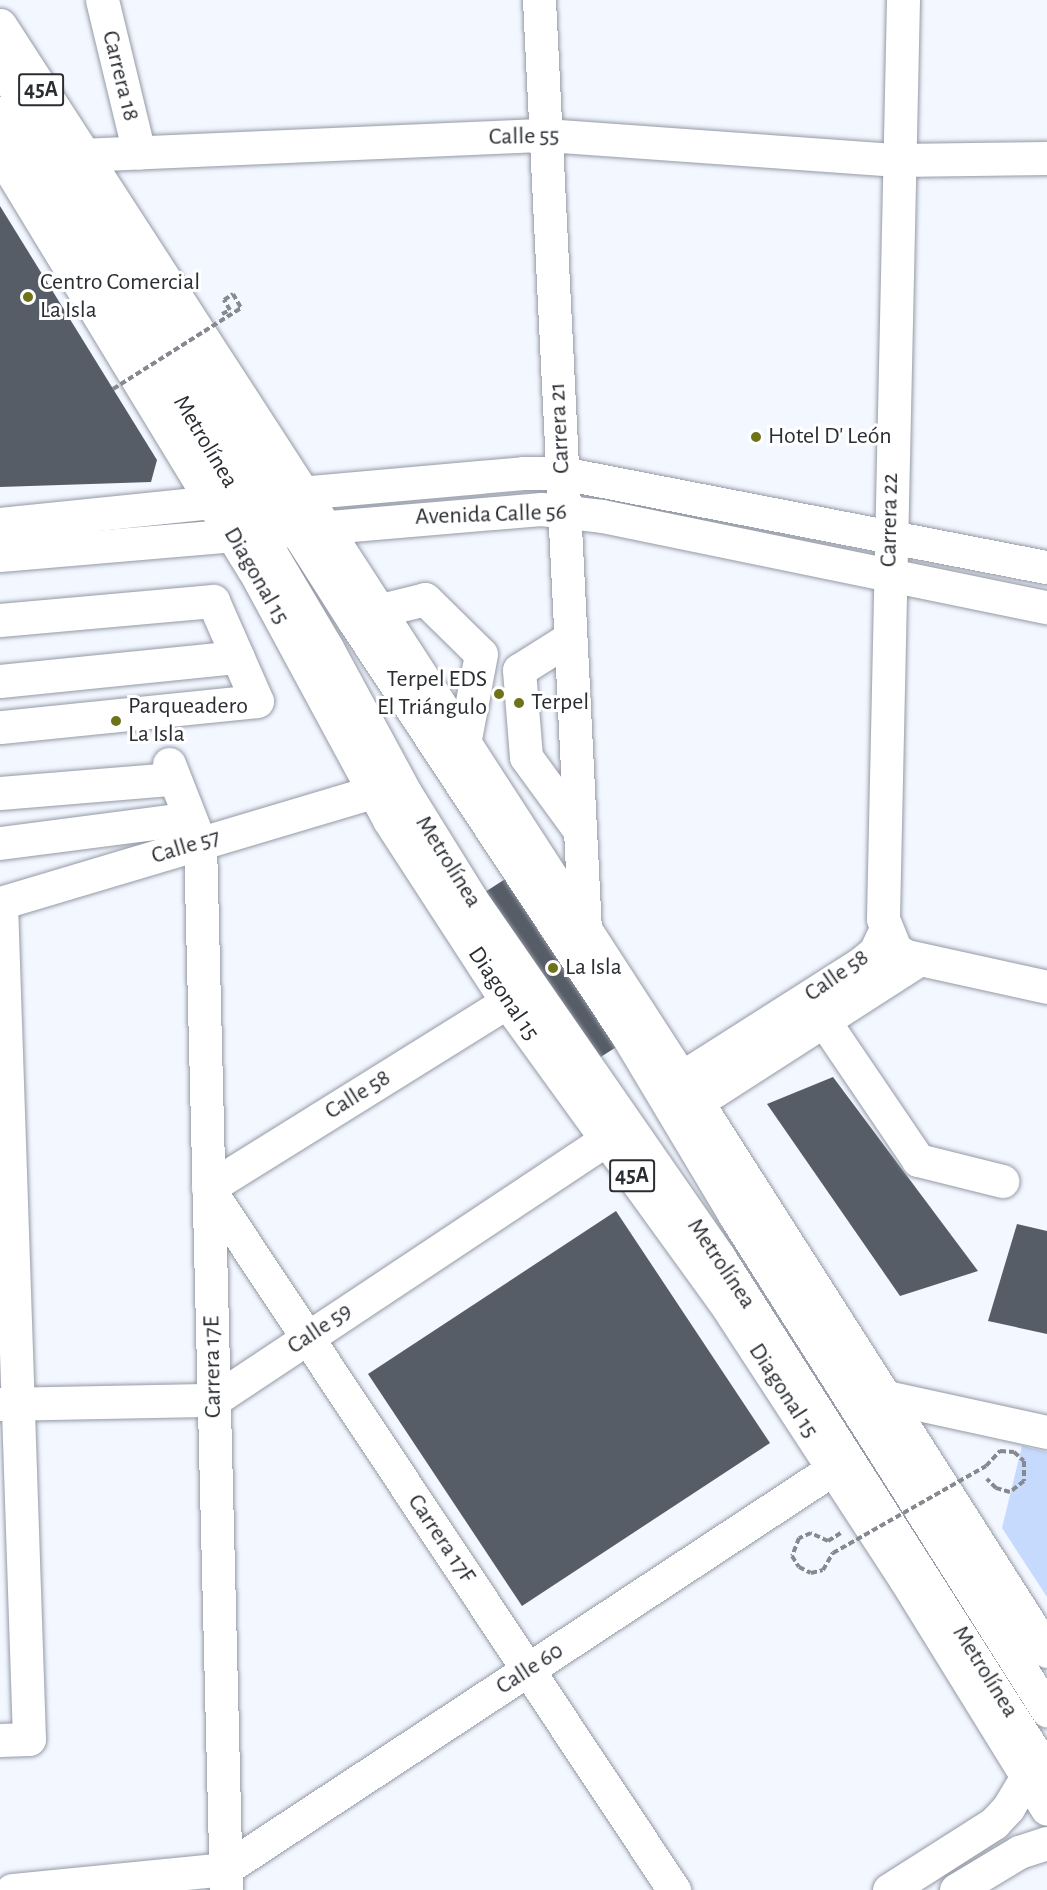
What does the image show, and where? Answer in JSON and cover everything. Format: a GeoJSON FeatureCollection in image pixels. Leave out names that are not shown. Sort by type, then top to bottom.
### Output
{"type":"FeatureCollection","features":[{"type":"Feature","properties":{"kind":"street","name":"Carrera 18"},"geometry":{"type":"LineString","coordinates":[[102,0],[139,153]]}},
{"type":"Feature","properties":{"kind":"street","name":"Carrera 21"},"geometry":{"type":"LineString","coordinates":[[539,0],[585,928]]}},
{"type":"Feature","properties":{"kind":"street","name":"Carrera 22"},"geometry":{"type":"LineString","coordinates":[[885,931],[897,160],[903,0]]}},
{"type":"Feature","properties":{"kind":"street","name":"Diagonal 15"},"geometry":{"type":"LineString","coordinates":[[0,26],[28,156],[245,532],[372,792],[507,1002],[605,1140],[708,1278],[1037,1774],[1047,1809]]}},
{"type":"Feature","properties":{"kind":"street"},"geometry":{"type":"LineString","coordinates":[[0,65],[28,156]]}},
{"type":"Feature","properties":{"kind":"street"},"geometry":{"type":"LineString","coordinates":[[0,113],[28,156]]}},
{"type":"Feature","properties":{"kind":"street","name":"Calle 55"},"geometry":{"type":"LineString","coordinates":[[28,156],[546,135],[897,160],[1047,158]]}},
{"type":"Feature","properties":{"kind":"street","name":"Diagonal 15"},"geometry":{"type":"LineString","coordinates":[[28,156],[287,494],[308,527],[377,612],[585,928],[1047,1651]]}},
{"type":"Feature","properties":{"kind":"street","name":"Avenida Calle 56"},"geometry":{"type":"LineString","coordinates":[[0,524],[287,494],[523,473],[562,473],[890,534],[1047,567]]}},
{"type":"Feature","properties":{"kind":"street","name":"Avenida Calle 56"},"geometry":{"type":"LineString","coordinates":[[0,555],[495,510],[564,510],[1047,607]]}},
{"type":"Feature","properties":{"kind":"street","name":"Metrolínea"},"geometry":{"type":"LineString","coordinates":[[308,527],[627,1035],[734,1214],[1047,1710]]}},
{"type":"Feature","properties":{"kind":"street","name":"Metrolínea"},"geometry":{"type":"LineString","coordinates":[[245,532],[471,899],[718,1256],[1037,1774]]}},
{"type":"Feature","properties":{"kind":"street"},"geometry":{"type":"LineString","coordinates":[[377,612],[425,599],[482,654],[464,744]]}},
{"type":"Feature","properties":{"kind":"street"},"geometry":{"type":"LineString","coordinates":[[0,620],[213,601],[257,701],[162,713],[0,728]]}},
{"type":"Feature","properties":{"kind":"street"},"geometry":{"type":"LineString","coordinates":[[570,638],[519,670],[526,757],[580,831]]}},
{"type":"Feature","properties":{"kind":"street"},"geometry":{"type":"LineString","coordinates":[[0,681],[238,657]]}},
{"type":"Feature","properties":{"kind":"street"},"geometry":{"type":"LineString","coordinates":[[0,843],[169,836],[169,771],[162,713]]}},
{"type":"Feature","properties":{"kind":"street"},"geometry":{"type":"LineString","coordinates":[[0,793],[169,771]]}},
{"type":"Feature","properties":{"kind":"street"},"geometry":{"type":"LineString","coordinates":[[169,771],[200,843]]}},
{"type":"Feature","properties":{"kind":"street","name":"Calle 57"},"geometry":{"type":"LineString","coordinates":[[1,903],[169,836],[200,843],[372,792]]}},
{"type":"Feature","properties":{"kind":"street","name":"Carrera 17E"},"geometry":{"type":"LineString","coordinates":[[200,843],[226,1880]]}},
{"type":"Feature","properties":{"kind":"street"},"geometry":{"type":"LineString","coordinates":[[1,903],[14,1739]]}},
{"type":"Feature","properties":{"kind":"street","name":"Calle 58"},"geometry":{"type":"LineString","coordinates":[[885,931],[895,949],[918,960],[1047,987]]}},
{"type":"Feature","properties":{"kind":"street","name":"Calle 58"},"geometry":{"type":"LineString","coordinates":[[689,1090],[875,952],[885,931]]}},
{"type":"Feature","properties":{"kind":"street","name":"Calle 58"},"geometry":{"type":"LineString","coordinates":[[689,1090],[824,1021],[918,960]]}},
{"type":"Feature","properties":{"kind":"street","name":"Calle 58"},"geometry":{"type":"LineString","coordinates":[[208,1188],[507,1002]]}},
{"type":"Feature","properties":{"kind":"street"},"geometry":{"type":"LineString","coordinates":[[824,1021],[918,1160],[1002,1180]]}},
{"type":"Feature","properties":{"kind":"street","name":"Calle 59"},"geometry":{"type":"LineString","coordinates":[[214,1400],[605,1140]]}},
{"type":"Feature","properties":{"kind":"street","name":"Carrera 17F"},"geometry":{"type":"LineString","coordinates":[[208,1188],[674,1890]]}},
{"type":"Feature","properties":{"kind":"street"},"geometry":{"type":"LineString","coordinates":[[886,1397],[1047,1432]]}},
{"type":"Feature","properties":{"kind":"street"},"geometry":{"type":"LineString","coordinates":[[9,1404],[214,1400]]}},
{"type":"Feature","properties":{"kind":"street","name":"Calle 60"},"geometry":{"type":"LineString","coordinates":[[226,1880],[528,1670],[834,1468]]}},
{"type":"Feature","properties":{"kind":"street"},"geometry":{"type":"LineString","coordinates":[[889,1890],[994,1823],[1037,1774]]}},
{"type":"Feature","properties":{"kind":"street"},"geometry":{"type":"LineString","coordinates":[[956,1890],[1019,1852],[1047,1843]]}},
{"type":"Feature","properties":{"kind":"street"},"geometry":{"type":"LineString","coordinates":[[12,1890],[226,1880]]}},
{"type":"Feature","properties":{"kind":"path"},"geometry":{"type":"LineString","coordinates":[[113,389],[241,308],[233,294],[224,300],[230,310],[217,317]]}},
{"type":"Feature","properties":{"kind":"path"},"geometry":{"type":"LineString","coordinates":[[828,1541],[811,1533],[799,1538],[792,1549],[799,1567],[811,1573],[823,1570],[832,1553],[986,1466],[1000,1451],[1014,1452],[1024,1461],[1024,1480],[1010,1492],[996,1488],[987,1479]]}},
{"type":"Feature","properties":{"kind":"shaded area"},"geometry":{"type":"Polygon","coordinates":[[[1022,1446],[1047,1452],[1047,1597],[1002,1528],[1022,1446]]]}},
{"type":"Feature","properties":{"kind":"building","name":"Centro Comercial La Isla"},"geometry":{"type":"Polygon","coordinates":[[[0,206],[157,460],[151,482],[0,487],[0,206]]]}},
{"type":"Feature","properties":{"kind":"building","name":"La Isla"},"geometry":{"type":"Polygon","coordinates":[[[510,876],[621,1044],[596,1060],[485,892],[510,876]]]}},
{"type":"Feature","properties":{"kind":"building"},"geometry":{"type":"Polygon","coordinates":[[[833,1077],[978,1271],[900,1296],[767,1104],[833,1077]]]}},
{"type":"Feature","properties":{"kind":"building"},"geometry":{"type":"Polygon","coordinates":[[[616,1211],[770,1443],[522,1606],[368,1374],[616,1211]]]}},
{"type":"Feature","properties":{"kind":"building"},"geometry":{"type":"Polygon","coordinates":[[[1017,1224],[1047,1231],[1047,1334],[988,1321],[1017,1224]]]}},
{"type":"Feature","properties":{"kind":"place","name":"Centro Comercial La Isla"},"geometry":{"type":"Point","coordinates":[28,297]}},
{"type":"Feature","properties":{"kind":"place","name":"Hotel D' León"},"geometry":{"type":"Point","coordinates":[756,437]}},
{"type":"Feature","properties":{"kind":"place","name":"Terpel EDS El Triángulo"},"geometry":{"type":"Point","coordinates":[499,694]}},
{"type":"Feature","properties":{"kind":"place","name":"Terpel"},"geometry":{"type":"Point","coordinates":[519,703]}},
{"type":"Feature","properties":{"kind":"place","name":"Parqueadero La Isla"},"geometry":{"type":"Point","coordinates":[116,721]}},
{"type":"Feature","properties":{"kind":"place","name":"La Isla"},"geometry":{"type":"Point","coordinates":[553,968]}}]}
